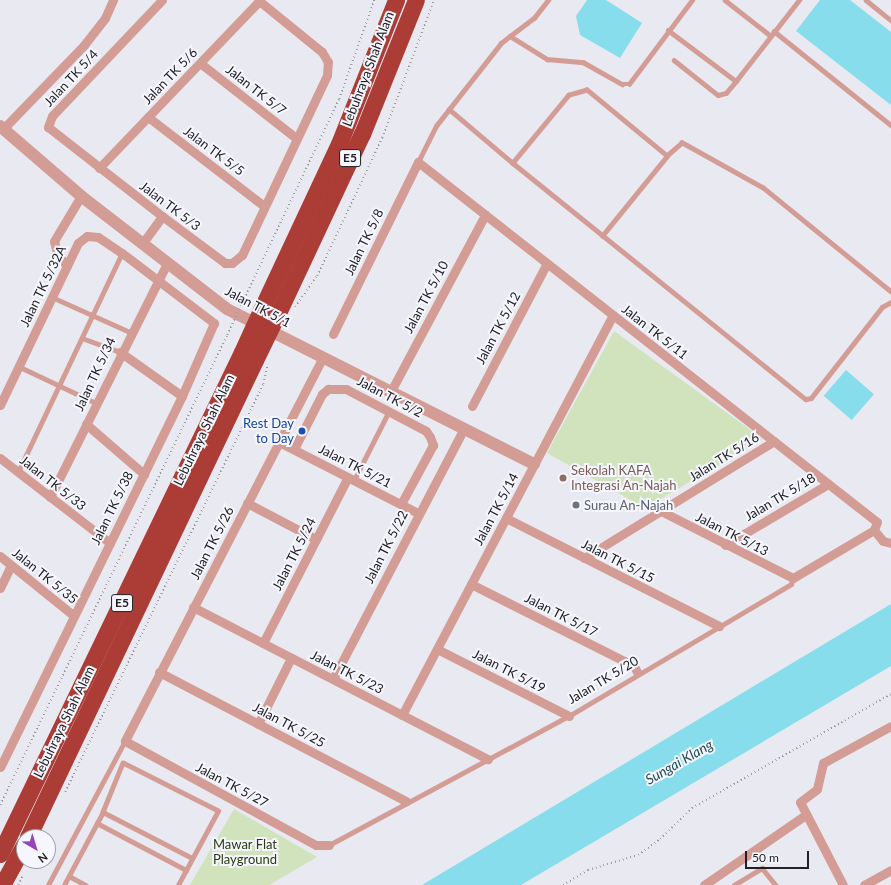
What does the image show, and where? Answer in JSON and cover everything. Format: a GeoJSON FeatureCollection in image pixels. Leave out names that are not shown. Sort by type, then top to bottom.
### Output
{"type":"FeatureCollection","features":[{"type":"Feature","properties":{"kind":"highway","name":"Lebuhraya Shah Alam"},"geometry":{"type":"LineString","coordinates":[[278,311],[339,144],[396,0]]}},
{"type":"Feature","properties":{"kind":"highway","name":"Lebuhraya Shah Alam"},"geometry":{"type":"LineString","coordinates":[[32,829],[362,134],[416,0]]}},
{"type":"Feature","properties":{"kind":"highway","name":"Lebuhraya Shah Alam"},"geometry":{"type":"LineString","coordinates":[[0,854],[255,359]]}},
{"type":"Feature","properties":{"kind":"highway"},"geometry":{"type":"LineString","coordinates":[[2,885],[16,860]]}},
{"type":"Feature","properties":{"kind":"street"},"geometry":{"type":"LineString","coordinates":[[2,128],[84,45],[105,18],[113,0]]}},
{"type":"Feature","properties":{"kind":"street","name":"Jalan TK 5/4"},"geometry":{"type":"LineString","coordinates":[[99,168],[52,131],[49,121],[162,0]]}},
{"type":"Feature","properties":{"kind":"street"},"geometry":{"type":"LineString","coordinates":[[259,1],[322,52],[328,62],[327,74],[264,206]]}},
{"type":"Feature","properties":{"kind":"street","name":"Jalan TK 5/6"},"geometry":{"type":"LineString","coordinates":[[99,168],[259,1]]}},
{"type":"Feature","properties":{"kind":"street","name":"Jalan TK 5/7"},"geometry":{"type":"LineString","coordinates":[[200,63],[296,138]]}},
{"type":"Feature","properties":{"kind":"street","name":"Jalan TK 5/5"},"geometry":{"type":"LineString","coordinates":[[148,117],[264,206]]}},
{"type":"Feature","properties":{"kind":"street","name":"Jalan TK 5/1"},"geometry":{"type":"LineString","coordinates":[[2,128],[81,196],[227,309],[534,464]]}},
{"type":"Feature","properties":{"kind":"street","name":"Jalan TK 5/11"},"geometry":{"type":"LineString","coordinates":[[418,162],[828,484],[876,526],[883,541],[891,543]]}},
{"type":"Feature","properties":{"kind":"street","name":"Jalan TK 5/8"},"geometry":{"type":"LineString","coordinates":[[333,334],[418,162]]}},
{"type":"Feature","properties":{"kind":"street","name":"Jalan TK 5/3"},"geometry":{"type":"LineString","coordinates":[[99,168],[225,263],[232,263],[242,255],[264,206]]}},
{"type":"Feature","properties":{"kind":"street"},"geometry":{"type":"LineString","coordinates":[[67,266],[57,253],[54,242],[81,196]]}},
{"type":"Feature","properties":{"kind":"street","name":"Jalan TK 5/10"},"geometry":{"type":"LineString","coordinates":[[391,391],[485,215]]}},
{"type":"Feature","properties":{"kind":"street"},"geometry":{"type":"LineString","coordinates":[[142,244],[162,216]]}},
{"type":"Feature","properties":{"kind":"street","name":"Jalan TK 5/32A"},"geometry":{"type":"LineString","coordinates":[[0,405],[78,243],[87,236],[98,237],[158,280]]}},
{"type":"Feature","properties":{"kind":"street","name":"Jalan TK 5/34"},"geometry":{"type":"LineString","coordinates":[[50,497],[130,332],[167,263]]}},
{"type":"Feature","properties":{"kind":"street","name":"Jalan TK 5/12"},"geometry":{"type":"LineString","coordinates":[[472,406],[547,263]]}},
{"type":"Feature","properties":{"kind":"street","name":"Jalan TK 5/38"},"geometry":{"type":"LineString","coordinates":[[0,767],[215,327],[211,320],[158,280]]}},
{"type":"Feature","properties":{"kind":"street","name":"Jalan TK 5/14"},"geometry":{"type":"LineString","coordinates":[[402,715],[613,315]]}},
{"type":"Feature","properties":{"kind":"street"},"geometry":{"type":"LineString","coordinates":[[120,352],[182,396]]}},
{"type":"Feature","properties":{"kind":"street","name":"Jalan TK 5/26"},"geometry":{"type":"LineString","coordinates":[[125,742],[159,672],[323,357]]}},
{"type":"Feature","properties":{"kind":"street","name":"Jalan TK 5/2"},"geometry":{"type":"LineString","coordinates":[[294,449],[328,389],[346,389],[389,411],[426,431],[433,445],[400,504]]}},
{"type":"Feature","properties":{"kind":"street"},"geometry":{"type":"LineString","coordinates":[[86,424],[144,474]]}},
{"type":"Feature","properties":{"kind":"street","name":"Jalan TK 5/22"},"geometry":{"type":"LineString","coordinates":[[333,679],[418,513],[464,428]]}},
{"type":"Feature","properties":{"kind":"street","name":"Jalan TK 5/16"},"geometry":{"type":"LineString","coordinates":[[584,558],[774,441]]}},
{"type":"Feature","properties":{"kind":"street","name":"Jalan TK 5/21"},"geometry":{"type":"LineString","coordinates":[[279,442],[418,513]]}},
{"type":"Feature","properties":{"kind":"street","name":"Jalan TK 5/33"},"geometry":{"type":"LineString","coordinates":[[0,458],[110,543]]}},
{"type":"Feature","properties":{"kind":"street","name":"Jalan TK 5/24"},"geometry":{"type":"LineString","coordinates":[[263,643],[316,539],[351,478]]}},
{"type":"Feature","properties":{"kind":"street","name":"Jalan TK 5/18"},"geometry":{"type":"LineString","coordinates":[[725,545],[828,484]]}},
{"type":"Feature","properties":{"kind":"street"},"geometry":{"type":"LineString","coordinates":[[247,503],[316,539]]}},
{"type":"Feature","properties":{"kind":"street","name":"Jalan TK 5/13"},"geometry":{"type":"LineString","coordinates":[[660,511],[793,578]]}},
{"type":"Feature","properties":{"kind":"street","name":"Jalan TK 5/15"},"geometry":{"type":"LineString","coordinates":[[506,518],[719,626]]}},
{"type":"Feature","properties":{"kind":"street","name":"Jalan TK 5/20"},"geometry":{"type":"LineString","coordinates":[[793,578],[876,526]]}},
{"type":"Feature","properties":{"kind":"street","name":"Jalan TK 5/35"},"geometry":{"type":"LineString","coordinates":[[0,556],[74,616]]}},
{"type":"Feature","properties":{"kind":"street"},"geometry":{"type":"LineString","coordinates":[[0,588],[12,565]]}},
{"type":"Feature","properties":{"kind":"street","name":"Jalan TK 5/17"},"geometry":{"type":"LineString","coordinates":[[471,584],[634,666],[637,672]]}},
{"type":"Feature","properties":{"kind":"street","name":"Jalan TK 5/23"},"geometry":{"type":"LineString","coordinates":[[194,607],[488,759]]}},
{"type":"Feature","properties":{"kind":"street","name":"Jalan TK 5/19"},"geometry":{"type":"LineString","coordinates":[[437,649],[569,716]]}},
{"type":"Feature","properties":{"kind":"street"},"geometry":{"type":"LineString","coordinates":[[258,724],[291,658]]}},
{"type":"Feature","properties":{"kind":"street","name":"Jalan TK 5/25"},"geometry":{"type":"LineString","coordinates":[[159,672],[406,801]]}},
{"type":"Feature","properties":{"kind":"street"},"geometry":{"type":"LineString","coordinates":[[842,885],[804,816],[800,802],[817,789],[823,763],[891,726]]}},
{"type":"Feature","properties":{"kind":"street","name":"Jalan TK 5/27"},"geometry":{"type":"LineString","coordinates":[[125,742],[316,845],[329,845]]}},
{"type":"Feature","properties":{"kind":"street"},"geometry":{"type":"LineString","coordinates":[[704,885],[804,816]]}},
{"type":"Feature","properties":{"kind":"street"},"geometry":{"type":"LineString","coordinates":[[864,885],[891,870]]}},
{"type":"Feature","properties":{"kind":"lane"},"geometry":{"type":"LineString","coordinates":[[418,162],[436,126],[501,43],[534,18],[548,0]]}},
{"type":"Feature","properties":{"kind":"lane"},"geometry":{"type":"LineString","coordinates":[[510,36],[547,59],[583,62],[622,84],[629,84],[692,0]]}},
{"type":"Feature","properties":{"kind":"lane"},"geometry":{"type":"LineString","coordinates":[[725,0],[771,36]]}},
{"type":"Feature","properties":{"kind":"lane"},"geometry":{"type":"LineString","coordinates":[[674,60],[718,95],[726,93],[799,0]]}},
{"type":"Feature","properties":{"kind":"lane"},"geometry":{"type":"LineString","coordinates":[[866,0],[891,20]]}},
{"type":"Feature","properties":{"kind":"lane"},"geometry":{"type":"LineString","coordinates":[[668,30],[736,81]]}},
{"type":"Feature","properties":{"kind":"lane"},"geometry":{"type":"LineString","coordinates":[[774,31],[891,126]]}},
{"type":"Feature","properties":{"kind":"lane"},"geometry":{"type":"LineString","coordinates":[[513,163],[569,95],[581,90],[587,90],[667,156]]}},
{"type":"Feature","properties":{"kind":"lane"},"geometry":{"type":"LineString","coordinates":[[449,109],[602,236],[806,399],[811,398],[882,307],[891,302]]}},
{"type":"Feature","properties":{"kind":"lane"},"geometry":{"type":"LineString","coordinates":[[602,236],[667,156],[682,143],[741,174],[891,292]]}},
{"type":"Feature","properties":{"kind":"lane"},"geometry":{"type":"LineString","coordinates":[[18,472],[122,253]]}},
{"type":"Feature","properties":{"kind":"lane"},"geometry":{"type":"LineString","coordinates":[[52,297],[130,332]]}},
{"type":"Feature","properties":{"kind":"lane"},"geometry":{"type":"LineString","coordinates":[[82,338],[120,352]]}},
{"type":"Feature","properties":{"kind":"lane"},"geometry":{"type":"LineString","coordinates":[[18,366],[96,403]]}},
{"type":"Feature","properties":{"kind":"lane"},"geometry":{"type":"LineString","coordinates":[[351,478],[389,411]]}},
{"type":"Feature","properties":{"kind":"lane","name":"Jalan TK 5/20"},"geometry":{"type":"LineString","coordinates":[[329,845],[406,801],[569,716],[637,672],[791,584],[793,578]]}},
{"type":"Feature","properties":{"kind":"lane"},"geometry":{"type":"LineString","coordinates":[[48,885],[125,742]]}},
{"type":"Feature","properties":{"kind":"lane"},"geometry":{"type":"LineString","coordinates":[[64,885],[103,812],[113,784],[123,763],[218,811],[178,885]]}},
{"type":"Feature","properties":{"kind":"lane"},"geometry":{"type":"LineString","coordinates":[[105,780],[113,784]]}},
{"type":"Feature","properties":{"kind":"lane"},"geometry":{"type":"LineString","coordinates":[[103,812],[192,858]]}},
{"type":"Feature","properties":{"kind":"lane"},"geometry":{"type":"LineString","coordinates":[[97,823],[186,870]]}},
{"type":"Feature","properties":{"kind":"lane"},"geometry":{"type":"LineString","coordinates":[[734,885],[762,868],[776,885]]}},
{"type":"Feature","properties":{"kind":"lane"},"geometry":{"type":"LineString","coordinates":[[69,876],[86,885]]}},
{"type":"Feature","properties":{"kind":"path"},"geometry":{"type":"LineString","coordinates":[[0,805],[339,99],[374,0]]}},
{"type":"Feature","properties":{"kind":"path"},"geometry":{"type":"LineString","coordinates":[[278,311],[317,276],[382,138],[434,0]]}},
{"type":"Feature","properties":{"kind":"path"},"geometry":{"type":"LineString","coordinates":[[63,796],[263,384],[255,359]]}},
{"type":"Feature","properties":{"kind":"path"},"geometry":{"type":"LineString","coordinates":[[562,885],[588,870],[638,855],[660,840],[692,808],[891,694]]}},
{"type":"Feature","properties":{"kind":"green space"},"geometry":{"type":"Polygon","coordinates":[[[614,331],[763,439],[645,508],[547,453],[614,331]]]}},
{"type":"Feature","properties":{"kind":"green space","name":"Mawar Flat Playground"},"geometry":{"type":"Polygon","coordinates":[[[234,809],[317,857],[269,885],[190,885],[234,809]]]}},
{"type":"Feature","properties":{"kind":"water"},"geometry":{"type":"Polygon","coordinates":[[[587,0],[606,0],[642,23],[620,58],[580,35],[576,16],[587,0]]]}},
{"type":"Feature","properties":{"kind":"water"},"geometry":{"type":"Polygon","coordinates":[[[820,0],[850,0],[891,32],[891,105],[796,31],[820,0]]]}},
{"type":"Feature","properties":{"kind":"water"},"geometry":{"type":"Polygon","coordinates":[[[846,370],[874,394],[852,420],[824,396],[846,370]]]}},
{"type":"Feature","properties":{"kind":"water","name":"Sungai Klang"},"geometry":{"type":"Polygon","coordinates":[[[891,604],[891,666],[521,885],[422,885],[891,604]]]}},
{"type":"Feature","properties":{"kind":"place","name":"Rest Day to Day"},"geometry":{"type":"Point","coordinates":[302,431]}},
{"type":"Feature","properties":{"kind":"place","name":"Sekolah KAFA Integrasi An-Najah"},"geometry":{"type":"Point","coordinates":[563,478]}},
{"type":"Feature","properties":{"kind":"place","name":"Surau An-Najah"},"geometry":{"type":"Point","coordinates":[576,505]}}]}
